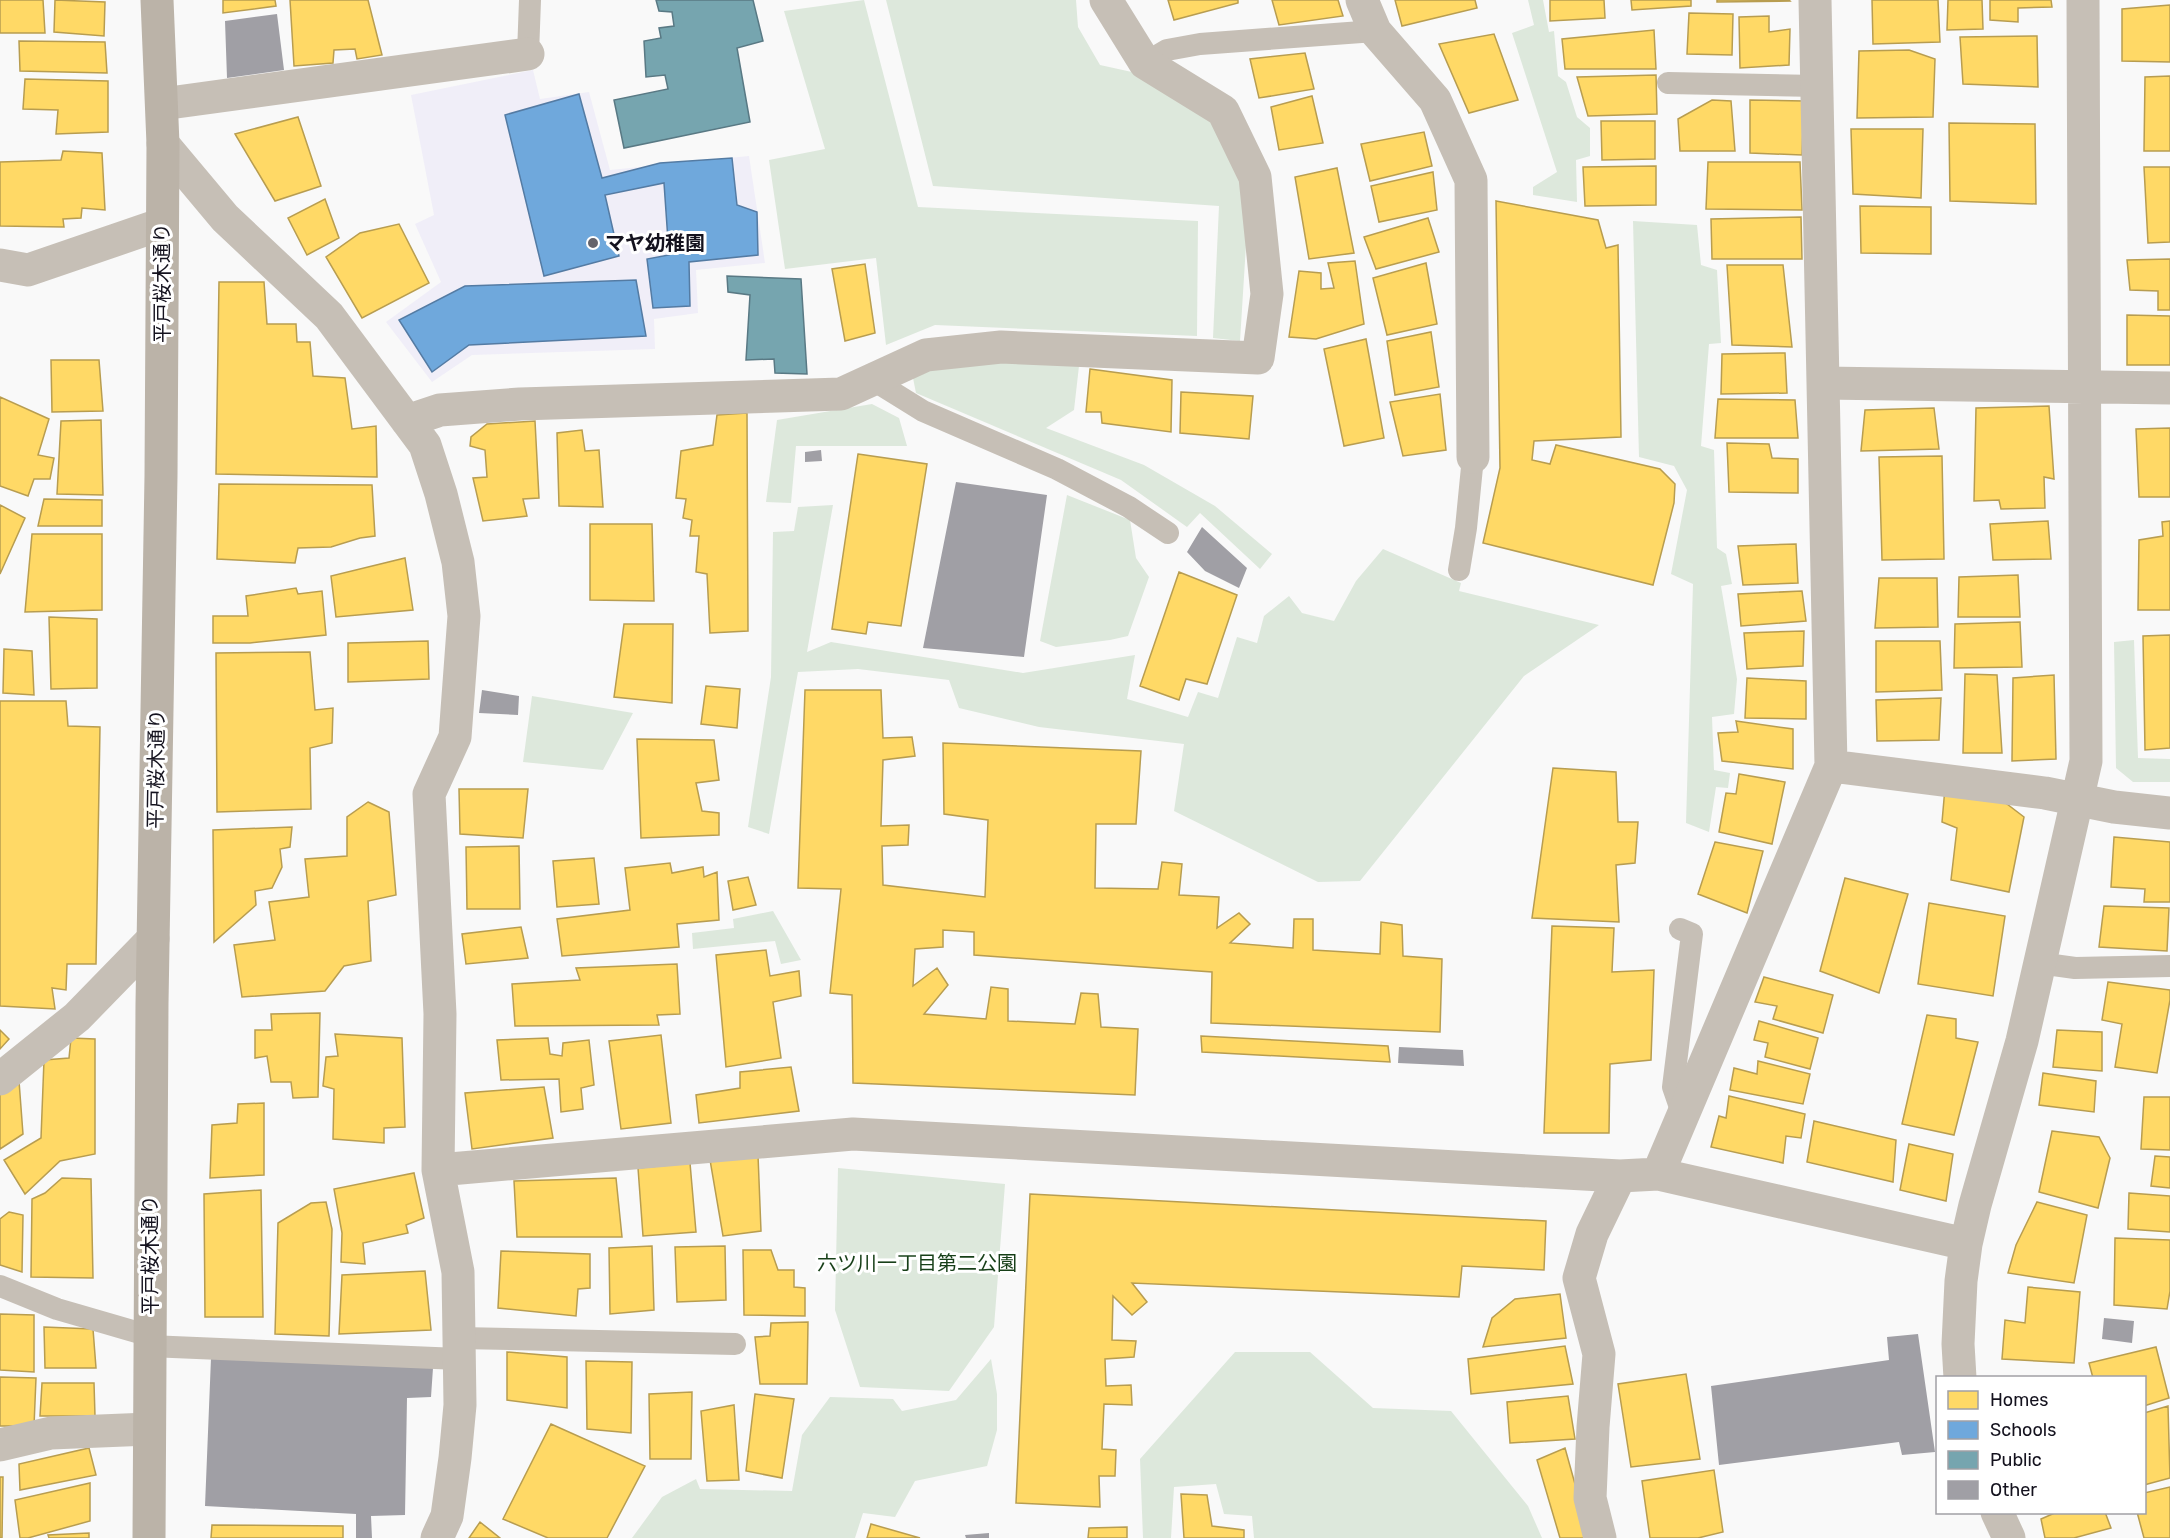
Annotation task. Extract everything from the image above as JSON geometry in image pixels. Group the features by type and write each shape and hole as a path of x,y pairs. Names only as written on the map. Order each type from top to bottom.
{"main road":[{"name":"平戸桜木通り","path":"149,1538 153,939 161,488 163,144 157,0"}],"street":[{"path":"407,421 440,410 520,404 841,394 926,355 1001,347 1258,358 1267,294 1255,177 1223,111 1145,63 1106,0"},
{"path":"1362,0 1375,31 1435,100 1471,180 1473,457"},
{"path":"1658,1174 1831,766 1815,0"},
{"path":"1960,1376 1958,1344 1966,1244 1975,1204 2022,1041 2079,801 2086,761 2083,0"},
{"path":"162,104 528,54"},
{"path":"163,144 225,218 329,316 425,445 441,494 458,562 464,616 455,737 429,794 440,1014 438,1170 458,1272 460,1405 447,1516 437,1538"},
{"path":"0,266 28,270 162,224"},
{"path":"1823,383 2170,388"},
{"path":"1831,766 2045,793 2114,807 2170,813"},
{"path":"0,1079 77,1017 153,939"},
{"path":"438,1170 852,1134 1620,1176 1658,1174 1966,1244"},
{"path":"1600,1538 1590,1498 1599,1354 1579,1278 1592,1234 1620,1176"},
{"path":"0,1445 51,1433 149,1429"},
{"path":"1998,1514 2009,1538"}],"lane":[{"path":"528,54 530,0"},
{"path":"1145,63 1167,50 1200,44 1375,31"},
{"path":"1668,83 1817,86"},
{"path":"873,380 923,411 1057,469 1129,507 1168,533"},
{"path":"1459,570 1467,528 1473,457"},
{"path":"1680,929 1692,934 1673,1087 1683,1116"},
{"path":"2039,963 2075,968 2170,966"},
{"path":"2,1289 150,1341 459,1348 735,1344"}],"shaded area":[{"name":"マヤ幼稚園","path":"533,70 540,99 589,92 610,170 749,156 765,263 696,270 698,313 654,319 655,349 472,355 432,382 386,322 441,282 415,224 434,215 411,95"}],"green space":[{"path":"864,0 918,207 1198,221 1197,336 935,325 886,345 876,258 785,269 769,160 825,149 784,11"},
{"path":"886,0 1076,0 1078,27 1100,65 1141,74 1208,116 1238,176 1248,213 1240,341 1213,338 1219,206 933,186"},
{"path":"1528,0 1543,0 1549,32 1554,31 1558,76 1566,82 1577,117 1590,128 1590,156 1576,160 1577,202 1533,195 1533,187 1557,172 1512,33 1534,25"},
{"path":"1633,221 1697,225 1701,265 1717,270 1721,343 1709,344 1701,446 1714,450 1717,548 1726,554 1732,584 1721,586 1737,679 1734,714 1712,717 1714,770 1730,773 1728,788 1716,787 1709,832 1686,823 1693,584 1671,574 1687,490 1674,466 1639,457"},
{"path":"1005,359 1079,366 1074,410 1046,428 1144,465 1215,506 1272,554 1260,569 1200,513 1187,527 1121,480 916,393 912,373"},
{"path":"872,404 899,418 907,446 796,446 791,503 766,502 777,420"},
{"path":"1067,495 1130,520 1136,558 1149,577 1128,636 1056,647 1040,641"},
{"path":"833,505 807,652 831,642 1023,673 1135,655 1127,699 1188,717 1198,692 1218,698 1237,637 1257,643 1264,616 1289,596 1302,613 1334,621 1356,581 1383,549 1461,583 1459,591 1599,625 1524,676 1360,881 1318,882 1174,811 1184,744 1039,727 959,708 949,680 858,669 798,672 769,834 748,827 771,677 773,532 794,531 798,507"},
{"path":"2134,640 2138,758 2170,759 2170,782 2133,782 2116,768 2114,642"},
{"path":"532,696 633,713 603,770 523,762"},
{"path":"773,911 801,960 781,964 775,941 693,949 692,933 734,928 733,919"},
{"name":"六ツ川一丁目第二公園","path":"838,1168 1005,1184 994,1327 949,1391 860,1387 835,1310"},
{"path":"1235,1352 1310,1352 1373,1408 1451,1411 1528,1506 1542,1538 1254,1538 1252,1516 1224,1514 1216,1484 1174,1487 1171,1538 1143,1538 1140,1459"},
{"path":"991,1359 997,1394 997,1430 987,1466 915,1481 895,1517 863,1513 855,1538 632,1538 662,1497 696,1479 700,1489 792,1491 802,1435 830,1397 893,1399 902,1411 956,1400"}],"building: Homes":[{"path":"0,0 43,0 45,33 0,33"},
{"path":"55,0 105,2 104,36 54,32"},
{"path":"223,0 275,0 276,6 223,13"},
{"path":"290,0 368,0 382,55 357,59 355,49 334,50 333,63 294,66"},
{"path":"1168,0 1238,0 1238,3 1174,20"},
{"path":"1272,0 1338,0 1343,16 1279,25"},
{"path":"1395,0 1475,0 1477,8 1402,26"},
{"path":"1550,0 1604,0 1605,18 1550,21"},
{"path":"1631,0 1691,0 1691,6 1632,10"},
{"path":"1717,0 1789,0 1790,1 1717,2"},
{"path":"1872,0 1938,0 1940,42 1873,44"},
{"path":"1948,0 1982,0 1983,29 1947,30"},
{"path":"1990,0 2051,0 2052,7 2018,8 2018,22 1990,20"},
{"path":"2170,5 2170,62 2122,61 2122,9"},
{"path":"1689,13 1733,14 1732,55 1687,54"},
{"path":"1769,16 1769,32 1790,29 1789,65 1740,68 1739,17"},
{"path":"1654,30 1656,69 1565,69 1562,39"},
{"path":"1494,34 1518,100 1469,113 1439,44"},
{"path":"2037,36 2038,87 1963,84 1960,37"},
{"path":"19,41 105,42 107,73 20,71"},
{"path":"1909,50 1935,59 1933,117 1857,118 1859,51"},
{"path":"1305,53 1314,89 1259,98 1250,59"},
{"path":"1656,75 1657,114 1588,116 1577,77"},
{"path":"2170,76 2170,151 2144,151 2145,77"},
{"path":"25,79 108,81 108,132 56,134 58,110 23,109"},
{"path":"1312,96 1323,143 1279,150 1271,107"},
{"path":"1712,100 1731,101 1735,151 1680,151 1678,119"},
{"path":"1750,100 1804,101 1802,155 1750,153"},
{"path":"298,117 321,186 275,201 235,134"},
{"path":"1601,121 1655,121 1655,159 1602,160"},
{"path":"1949,123 2035,124 2036,204 1950,201"},
{"path":"1851,129 1923,129 1921,198 1853,194"},
{"path":"1424,132 1432,166 1370,181 1361,144"},
{"path":"63,151 102,153 105,210 82,208 81,218 63,219 64,227 0,226 0,162 61,160"},
{"path":"1708,162 1800,162 1802,210 1706,209"},
{"path":"1656,166 1656,205 1585,206 1583,167"},
{"path":"2144,167 2170,167 2170,242 2148,243"},
{"path":"1337,168 1354,253 1309,259 1295,177"},
{"path":"1433,172 1437,210 1379,222 1371,186"},
{"path":"325,199 339,238 307,255 288,218"},
{"path":"1496,201 1598,220 1606,248 1618,245 1621,437 1534,441 1532,460 1550,464 1556,445 1660,469 1675,484 1674,503 1653,585 1483,543 1500,468"},
{"path":"1860,206 1931,207 1931,254 1861,253"},
{"path":"1801,217 1802,259 1712,259 1711,219"},
{"path":"1428,218 1439,252 1376,269 1364,237"},
{"path":"399,224 429,283 362,318 326,257 360,233"},
{"path":"2170,259 2170,310 2158,310 2158,291 2130,290 2127,260"},
{"path":"1355,261 1364,324 1316,339 1289,337 1299,271 1321,273 1321,289 1334,288 1328,263"},
{"path":"1426,263 1437,324 1387,335 1373,278"},
{"path":"865,264 875,333 845,341 832,269"},
{"path":"1727,265 1783,265 1792,347 1732,345"},
{"path":"219,282 264,282 267,324 296,324 297,342 310,342 313,376 345,378 352,429 376,426 377,477 216,474"},
{"path":"2127,315 2170,316 2170,365 2127,365"},
{"path":"1431,332 1439,387 1395,395 1387,341"},
{"path":"1366,339 1384,438 1344,446 1324,349"},
{"path":"1785,353 1787,393 1721,394 1722,354"},
{"path":"51,360 99,360 103,411 52,412"},
{"path":"1090,369 1172,380 1171,432 1102,423 1101,412 1086,412"},
{"path":"1181,392 1253,396 1249,439 1180,433"},
{"path":"1440,394 1446,450 1403,456 1390,402"},
{"path":"0,397 49,419 38,455 54,458 50,479 34,479 28,496 0,486"},
{"path":"1718,399 1795,400 1798,438 1715,438"},
{"path":"2049,406 2054,479 2044,477 2045,508 2001,509 1999,500 1974,501 1976,408"},
{"path":"1934,408 1939,449 1861,451 1865,410"},
{"path":"747,413 748,631 710,633 707,574 696,572 699,536 690,536 692,520 683,518 686,499 676,498 681,451 713,445 717,415"},
{"path":"101,420 103,495 57,494 61,421"},
{"path":"535,421 539,498 523,499 527,516 483,521 473,478 487,477 485,450 470,446 471,437 487,424"},
{"path":"2170,428 2170,497 2139,497 2136,429"},
{"path":"582,430 585,451 599,450 603,507 559,506 557,433"},
{"path":"1727,443 1769,444 1772,458 1798,459 1798,493 1729,492"},
{"path":"858,454 927,464 901,626 868,622 866,634 832,629"},
{"path":"1942,456 1944,559 1882,560 1879,457"},
{"path":"219,484 372,485 375,536 331,547 298,548 295,563 217,559"},
{"path":"44,499 102,500 102,526 38,526"},
{"path":"0,505 25,518 0,574"},
{"path":"2048,521 2051,559 1993,560 1990,524"},
{"path":"2170,521 2170,610 2138,610 2139,540 2163,536 2162,522"},
{"path":"590,524 652,524 654,601 590,600"},
{"path":"32,534 102,534 102,610 25,612"},
{"path":"1796,544 1798,583 1743,585 1738,546"},
{"path":"405,558 413,610 336,617 331,576"},
{"path":"1179,572 1237,595 1207,684 1186,679 1179,700 1140,686"},
{"path":"2018,575 2020,617 1958,617 1959,577"},
{"path":"1879,578 1937,578 1938,627 1875,628"},
{"path":"296,588 298,594 322,591 326,635 250,643 213,643 213,616 248,616 246,596"},
{"path":"1802,591 1806,621 1741,626 1738,594"},
{"path":"49,617 97,619 97,688 51,689"},
{"path":"2020,622 2022,667 1954,668 1955,624"},
{"path":"624,624 673,624 672,703 614,697"},
{"path":"1804,631 1803,666 1747,669 1744,633"},
{"path":"2170,635 2170,748 2145,750 2143,636"},
{"path":"428,641 429,679 348,682 348,643"},
{"path":"1876,641 1940,641 1942,690 1876,692"},
{"path":"4,649 32,651 34,695 3,693"},
{"path":"310,652 315,710 333,708 332,743 310,748 311,809 217,812 216,653"},
{"path":"1965,674 1997,675 2002,753 1963,753"},
{"path":"2054,675 2056,759 2012,761 2013,678"},
{"path":"1747,678 1806,681 1806,719 1745,718"},
{"path":"706,686 740,689 737,728 701,724"},
{"path":"805,690 881,690 883,738 912,737 915,756 883,760 881,826 909,825 908,845 882,846 883,885 985,897 988,820 944,814 943,743 1141,751 1136,824 1096,824 1095,888 1158,889 1162,862 1182,864 1179,895 1219,897 1217,928 1239,913 1250,924 1230,943 1293,948 1294,919 1313,919 1313,950 1380,954 1381,922 1402,925 1403,956 1442,959 1440,1032 1211,1023 1212,972 974,955 974,932 943,930 943,947 915,949 913,986 937,968 948,985 924,1014 986,1019 991,987 1008,989 1008,1021 1075,1024 1081,993 1098,994 1101,1027 1138,1029 1135,1095 853,1083 852,995 830,993 841,889 798,888"},
{"path":"1941,698 1939,740 1877,741 1876,700"},
{"path":"0,701 66,701 68,726 100,727 96,964 67,964 66,990 52,988 55,1009 0,1006"},
{"path":"1736,721 1793,729 1793,769 1722,761 1718,733 1738,732"},
{"path":"637,739 714,740 719,780 696,783 702,811 719,813 719,835 641,838"},
{"path":"1553,768 1616,772 1618,822 1638,822 1635,863 1616,865 1619,922 1532,918"},
{"path":"1739,774 1785,782 1772,844 1719,832 1726,793 1736,794"},
{"path":"1945,788 1999,798 2024,817 2009,892 1951,880 1957,828 1942,822"},
{"path":"459,789 528,789 523,838 460,834"},
{"path":"368,802 389,812 396,895 368,901 371,961 344,966 325,991 242,997 234,945 275,940 269,902 309,897 305,859 347,856 347,817"},
{"path":"292,827 290,847 280,849 282,867 272,888 255,891 256,905 214,942 213,830"},
{"path":"2114,837 2170,842 2170,902 2144,902 2145,889 2111,887"},
{"path":"1715,842 1763,851 1747,913 1698,894"},
{"path":"519,846 520,909 467,909 466,847"},
{"path":"594,858 599,904 557,907 553,861"},
{"path":"670,863 672,873 703,867 704,877 717,872 719,920 677,924 679,947 562,956 557,919 630,910 625,868"},
{"path":"748,877 756,905 733,910 728,881"},
{"path":"1845,878 1908,894 1879,993 1820,971"},
{"path":"1929,903 2005,916 1993,996 1918,984"},
{"path":"2104,906 2169,908 2167,951 2099,947"},
{"path":"1552,926 1614,928 1612,972 1654,970 1651,1060 1610,1064 1609,1133 1544,1133"},
{"path":"521,927 528,958 466,964 462,934"},
{"path":"766,950 770,976 799,971 801,996 773,1002 781,1058 726,1067 716,955"},
{"path":"677,964 680,1014 657,1015 659,1025 515,1026 512,984 580,980 576,968"},
{"path":"1764,977 1833,995 1823,1033 1773,1019 1777,1006 1755,1002"},
{"path":"2108,982 2170,990 2157,1073 2115,1067 2122,1024 2102,1020"},
{"path":"320,1013 318,1097 293,1098 291,1082 271,1082 267,1056 255,1058 255,1030 272,1030 271,1014"},
{"path":"1927,1015 1956,1019 1956,1038 1978,1042 1954,1135 1902,1124"},
{"path":"1759,1021 1818,1038 1810,1069 1765,1057 1768,1043 1754,1040"},
{"path":"0,1030 9,1039 0,1049"},
{"path":"2057,1030 2102,1032 2102,1071 2053,1067"},
{"path":"335,1034 402,1038 405,1127 384,1128 384,1143 333,1139 334,1089 323,1086 326,1057 338,1056"},
{"path":"661,1035 671,1123 621,1129 609,1041"},
{"path":"1201,1036 1388,1046 1390,1062 1202,1052"},
{"path":"71,1038 95,1039 95,1154 60,1161 25,1194 4,1160 41,1138 44,1060 69,1058"},
{"path":"548,1038 550,1054 562,1056 563,1043 589,1040 594,1085 581,1088 583,1109 561,1112 559,1079 501,1080 497,1040"},
{"path":"1758,1061 1810,1074 1803,1104 1730,1090 1734,1068 1757,1074"},
{"path":"791,1067 799,1111 699,1123 696,1095 740,1088 740,1072"},
{"path":"2043,1073 2096,1081 2094,1112 2039,1105"},
{"path":"19,1081 23,1134 0,1149 0,1095"},
{"path":"544,1087 553,1138 472,1149 465,1093"},
{"path":"1729,1096 1805,1114 1801,1138 1786,1136 1783,1163 1711,1147 1719,1116 1726,1118"},
{"path":"2144,1097 2170,1097 2170,1150 2141,1149"},
{"path":"264,1103 264,1175 210,1178 212,1125 237,1123 238,1104"},
{"path":"1814,1121 1896,1140 1893,1182 1807,1162"},
{"path":"2052,1131 2099,1137 2110,1158 2098,1208 2039,1192"},
{"path":"1909,1144 1953,1154 1946,1201 1900,1190"},
{"path":"758,1155 761,1231 723,1236 710,1160"},
{"path":"2155,1156 2170,1157 2170,1188 2151,1186"},
{"path":"690,1163 696,1232 643,1236 638,1168"},
{"path":"414,1173 424,1218 406,1225 408,1233 363,1243 365,1264 341,1262 342,1233 334,1189"},
{"path":"62,1178 91,1179 93,1278 31,1277 32,1199 45,1193"},
{"path":"616,1178 622,1237 517,1237 514,1181"},
{"path":"261,1190 263,1317 205,1317 204,1194"},
{"path":"2129,1193 2170,1196 2170,1232 2128,1229"},
{"path":"1030,1194 1546,1221 1544,1270 1462,1266 1459,1297 1132,1283 1147,1302 1132,1315 1113,1296 1112,1340 1136,1341 1134,1357 1105,1359 1106,1386 1131,1385 1132,1405 1104,1404 1102,1449 1116,1450 1115,1476 1099,1476 1100,1507 1016,1503"},
{"path":"326,1202 332,1229 329,1336 275,1334 278,1223 311,1203"},
{"path":"2037,1202 2087,1215 2074,1283 2008,1273 2016,1245"},
{"path":"9,1212 23,1215 22,1272 0,1265 0,1219"},
{"path":"2115,1238 2170,1240 2170,1291 2167,1309 2114,1305"},
{"path":"652,1246 654,1310 610,1314 609,1248"},
{"path":"725,1246 726,1300 677,1302 675,1247"},
{"path":"743,1250 771,1250 778,1270 794,1270 794,1287 805,1288 805,1316 744,1315"},
{"path":"501,1251 590,1254 590,1288 578,1289 576,1316 498,1308"},
{"path":"425,1271 431,1330 339,1334 342,1275"},
{"path":"2028,1287 2080,1292 2074,1363 2002,1359 2005,1320 2025,1323"},
{"path":"1560,1294 1566,1338 1483,1347 1492,1318 1515,1299"},
{"path":"0,1314 34,1315 34,1372 0,1370"},
{"path":"808,1322 807,1384 760,1384 755,1337 770,1336 771,1323"},
{"path":"44,1327 93,1329 96,1368 45,1368"},
{"path":"1565,1346 1573,1384 1471,1394 1468,1359"},
{"path":"2156,1347 2169,1398 2146,1405 2146,1376 2092,1376 2089,1363"},
{"path":"507,1352 567,1357 567,1408 507,1400"},
{"path":"586,1361 632,1362 631,1433 587,1429"},
{"path":"1686,1374 1700,1459 1631,1467 1618,1384"},
{"path":"0,1377 36,1378 34,1426 0,1426"},
{"path":"42,1383 94,1383 95,1416 40,1416"},
{"path":"692,1392 691,1459 650,1459 649,1394"},
{"path":"755,1394 794,1399 782,1478 746,1471"},
{"path":"1568,1396 1575,1439 1510,1443 1507,1402"},
{"path":"734,1405 739,1480 707,1481 701,1411"},
{"path":"2168,1406 2170,1478 2146,1484 2146,1412"},
{"path":"551,1424 645,1466 607,1538 548,1538 503,1519"},
{"path":"89,1448 96,1475 20,1490 19,1464"},
{"path":"1565,1448 1590,1538 1560,1538 1537,1460"},
{"path":"1714,1470 1723,1532 1698,1538 1650,1538 1642,1481"},
{"path":"0,1477 3,1477 2,1538 0,1538"},
{"path":"90,1483 90,1521 28,1538 20,1538 15,1500"},
{"path":"2170,1487 2170,1538 2144,1538 2138,1514 2146,1514 2146,1493"},
{"path":"1181,1494 1207,1495 1212,1526 1244,1530 1244,1538 1184,1538"},
{"path":"2052,1514 2106,1514 2111,1528 2074,1538 2045,1538 2041,1519"},
{"path":"480,1522 500,1538 469,1538"},
{"path":"871,1524 920,1538 867,1538"},
{"path":"212,1525 343,1526 343,1538 211,1538"},
{"path":"1127,1527 1127,1538 1088,1538 1089,1528"},
{"path":"89,1533 89,1538 49,1538 48,1535"}],"building: Schools":[{"path":"579,94 602,178 660,163 732,158 737,205 757,212 758,255 689,262 690,306 653,308 647,259 669,255 664,183 605,195 619,256 544,276 505,115"},
{"path":"636,280 646,336 469,345 432,372 399,320 465,286"}],"building: Public":[{"path":"656,0 753,0 763,41 737,48 750,122 624,148 614,100 668,89 665,75 646,77 644,41 661,38 659,28 674,26 672,12 659,11"},
{"path":"727,276 801,279 807,374 775,373 774,359 746,360 750,295 728,292"}],"building: Other":[{"path":"277,14 284,70 227,78 225,21"},
{"path":"821,450 822,461 805,462 805,452"},
{"path":"956,482 1047,495 1024,657 923,648"},
{"path":"1202,527 1247,568 1239,588 1205,571 1187,552"},
{"path":"482,690 519,696 518,715 479,713"},
{"path":"1399,1047 1463,1050 1464,1066 1398,1063"},
{"path":"2104,1318 2134,1321 2132,1343 2102,1339"},
{"path":"1918,1334 1935,1452 1902,1455 1899,1442 1719,1465 1711,1386 1889,1360 1887,1337"},
{"path":"211,1358 433,1368 431,1397 407,1398 405,1515 371,1516 372,1538 356,1538 356,1514 205,1506"},
{"path":"989,1533 989,1538 966,1538 965,1535"}],"place":[{"name":"マヤ幼稚園","path":"593,243"}]}
